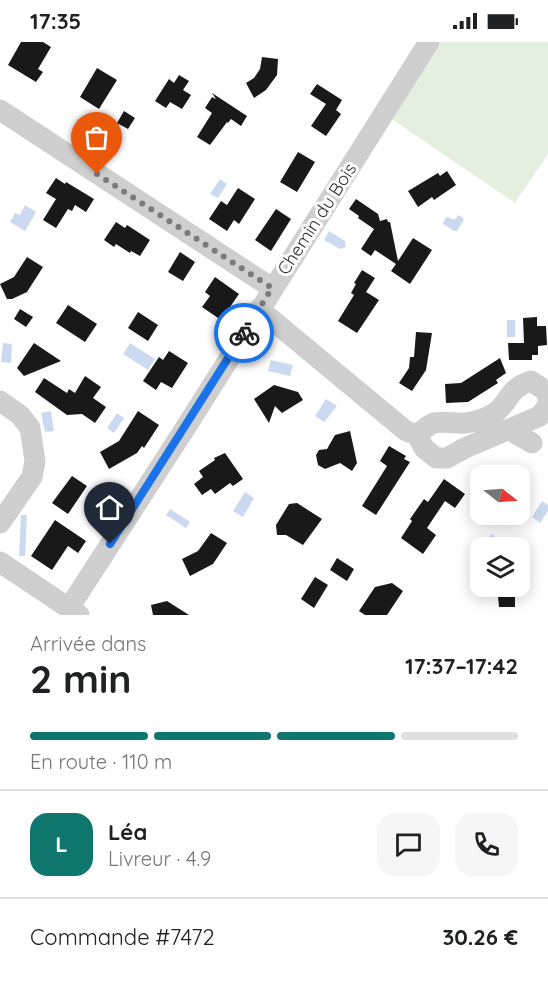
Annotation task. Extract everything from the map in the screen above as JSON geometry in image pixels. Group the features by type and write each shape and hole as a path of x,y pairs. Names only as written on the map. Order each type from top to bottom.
{"street":[{"name":"Chemin du Bois","path":"74,611 272,288 429,42"},
{"path":"0,110 272,288"},
{"path":"259,309 406,431 417,435 424,448 436,458 447,458 540,416 548,405"},
{"path":"417,435 433,423 466,423 495,413 510,393 521,384 531,381 546,391 548,398"},
{"path":"0,401 20,415 30,428 35,461 32,477 0,523"},
{"path":"508,429 532,443"},
{"path":"0,562 74,611"}],"green space":[{"path":"435,42 548,42 548,154 515,203 390,118"}],"water":[{"path":"220,179 227,184 218,198 210,194"},
{"path":"25,205 36,212 25,231 10,222 15,213 20,215"},
{"path":"459,215 464,219 457,231 443,224 445,218 454,220"},
{"path":"329,231 345,241 346,247 340,249 324,240"},
{"path":"507,320 515,320 515,337 507,337"},
{"path":"3,343 12,344 11,363 1,362"},
{"path":"130,343 155,359 148,370 123,354"},
{"path":"271,360 293,365 290,376 268,371"},
{"path":"326,399 337,406 324,422 315,416"},
{"path":"51,411 54,431 45,432 41,413"},
{"path":"117,413 124,418 114,433 107,428"},
{"path":"245,492 254,498 243,517 233,511"},
{"path":"92,495 104,496 102,505 106,518 95,520 91,506"},
{"path":"542,501 548,505 548,511 540,523 532,517"},
{"path":"170,509 190,522 186,528 166,515"},
{"path":"21,515 27,515 25,556 19,556"}],"building":[{"path":"21,42 43,42 51,47 38,69 43,72 36,82 8,65"},
{"path":"262,57 278,59 277,75 266,90 254,98 246,83 254,78 260,69"},
{"path":"97,68 117,80 99,109 80,97"},
{"path":"179,75 189,81 183,90 191,95 182,109 170,102 166,108 155,101 169,79 174,83"},
{"path":"317,84 342,100 336,110 341,114 326,136 311,126 326,104 310,94"},
{"path":"212,93 247,116 241,126 231,119 227,122 210,145 197,137 212,113 205,108 212,97 216,99"},
{"path":"124,111 135,118 128,129 117,123"},
{"path":"298,152 315,162 297,192 280,182"},
{"path":"447,171 456,185 434,200 432,197 418,207 408,191 438,173 440,176"},
{"path":"56,178 94,199 86,212 75,205 72,211 68,209 56,228 43,220 56,199 46,193"},
{"path":"238,188 255,199 239,224 234,220 227,231 209,219 221,201 227,205"},
{"path":"356,199 378,214 380,221 387,219 390,222 398,261 413,238 432,250 410,284 391,271 396,264 375,250 371,256 361,249 374,229 349,209"},
{"path":"276,209 291,219 271,251 255,240"},
{"path":"116,222 125,228 127,225 150,240 140,256 116,244 114,247 104,240"},
{"path":"180,252 195,262 183,281 168,272"},
{"path":"27,257 43,267 27,292 7,299 0,284 14,277"},
{"path":"362,270 375,278 366,292 379,300 357,333 338,321 354,295 351,293 356,284 354,283"},
{"path":"215,277 239,294 221,320 202,307 210,296 205,292"},
{"path":"68,305 97,324 85,342 56,323"},
{"path":"20,309 33,317 26,327 14,319"},
{"path":"138,312 158,325 148,341 128,328"},
{"path":"537,317 537,326 546,326 547,345 538,346 538,355 532,355 532,360 509,360 508,343 524,343 523,318"},
{"path":"416,332 432,333 426,370 412,391 399,383 409,368 410,357 414,357"},
{"path":"34,343 61,361 24,376 17,368"},
{"path":"169,351 188,363 172,388 161,382 156,390 143,381 159,357 163,360"},
{"path":"500,358 506,373 496,380 498,383 468,402 446,403 445,384 461,383"},
{"path":"85,376 101,387 93,398 106,407 95,423 82,414 67,415 35,392 44,378 67,393 69,389 75,393"},
{"path":"274,385 298,392 303,400 282,413 275,406 269,423 254,399"},
{"path":"138,411 159,425 144,448 142,446 137,453 109,469 100,452 119,441"},
{"path":"350,431 357,463 352,471 340,463 325,469 318,465 316,455 319,450 327,449 335,435"},
{"path":"389,446 406,456 404,459 410,462 376,515 362,506 387,466 380,461"},
{"path":"225,453 243,479 233,486 230,483 215,494 211,489 202,495 194,484 203,477 199,471 215,460 214,458"},
{"path":"72,476 87,486 68,514 52,503"},
{"path":"444,479 465,494 455,508 445,501 427,528 436,535 423,554 401,538 412,521 410,519 424,499 428,502"},
{"path":"297,503 322,519 303,545 286,535 277,535 276,525 289,504"},
{"path":"55,520 86,541 78,553 68,546 52,570 31,556"},
{"path":"211,533 227,543 213,564 190,576 182,559 198,551"},
{"path":"337,558 354,569 347,581 330,570"},
{"path":"315,577 328,585 314,608 301,599"},
{"path":"392,583 403,591 387,615 365,615 359,611 375,587"},
{"path":"498,597 515,597 515,607 499,607"},
{"path":"167,601 189,615 153,615 151,605"}],"way so far":[{"path":"97,174 272,288 244,333"}],"route":[{"path":"110,544 244,333"}]}
